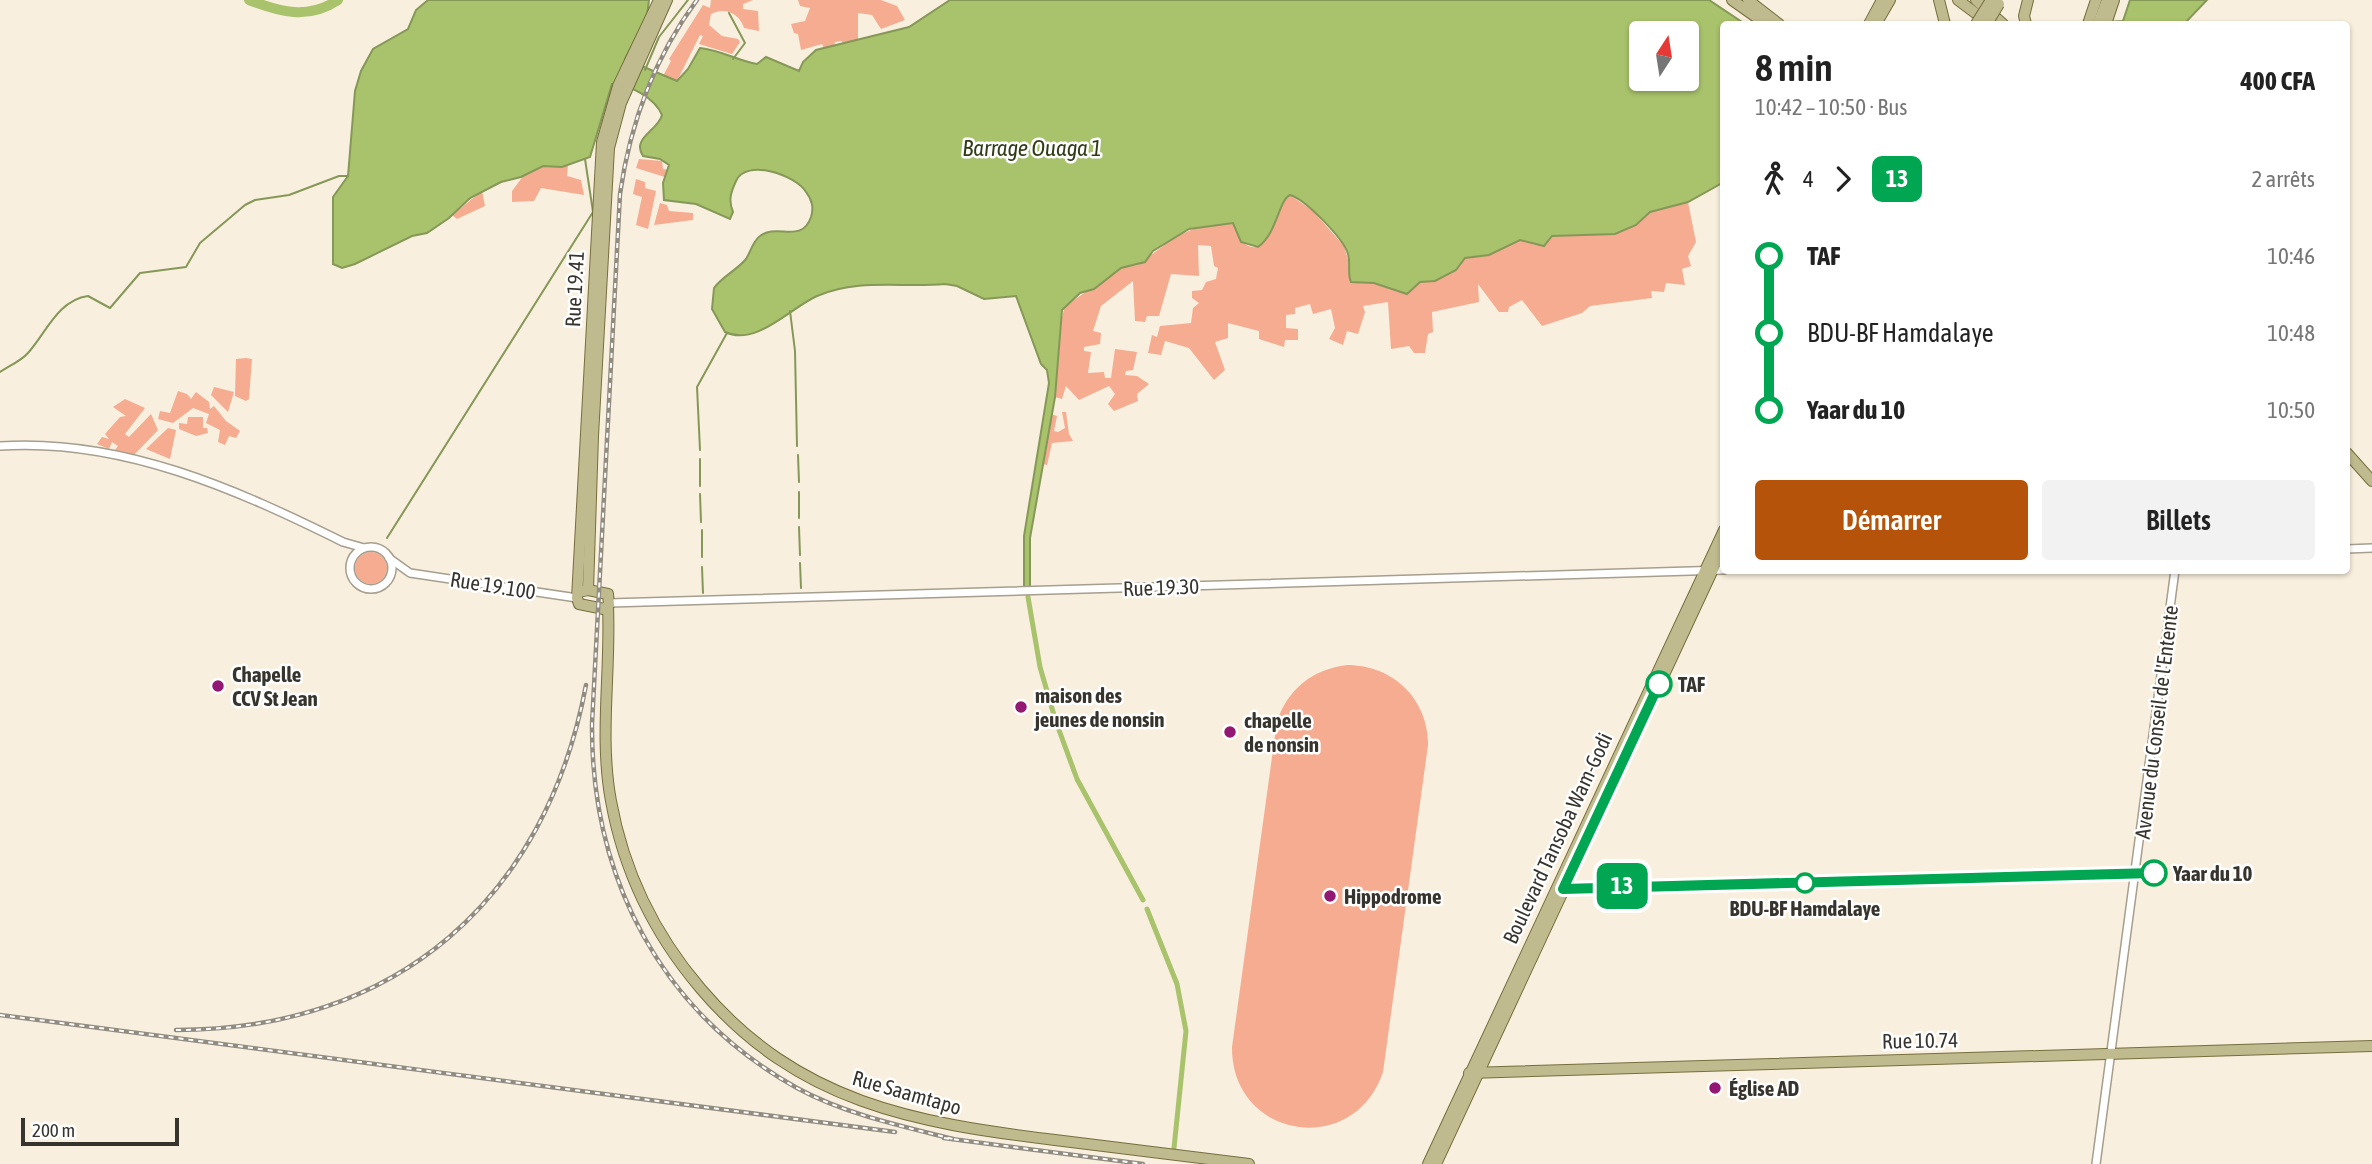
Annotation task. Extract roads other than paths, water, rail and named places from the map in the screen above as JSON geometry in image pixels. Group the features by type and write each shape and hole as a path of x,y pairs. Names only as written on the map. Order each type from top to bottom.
{"main road":[{"name":"Rue 19.41","path":"581,593 608,164 622,88 659,0"},
{"name":"Rue 19.41","path":"634,61 667,0"},
{"path":"1732,0 1762,21"},
{"path":"1748,0 1775,21"},
{"path":"1871,21 1882,0"},
{"path":"1878,21 1889,0"},
{"path":"1939,0 1944,21"},
{"path":"1958,0 1984,21"},
{"path":"1976,0 2000,21"},
{"path":"2025,21 2028,0"},
{"path":"2096,0 2098,21"},
{"path":"2099,21 2106,0"},
{"path":"2099,21 2114,0"},
{"path":"1989,21 1997,2"},
{"path":"1979,21 1997,2"},
{"path":"2350,456 2372,481"},
{"path":"2350,465 2372,489"},
{"name":"Boulevard Tansoba Wam-Godi","path":"1428,1164 1473,1073 1720,540"},
{"name":"Boulevard Tansoba Wam-Godi","path":"1708,570 1720,552"},
{"path":"581,593 608,594 609,605 604,609 584,607 579,604 581,593"},
{"name":"Rue Saamtapo","path":"609,605 607,772 611,803 631,874 667,947 729,1020 797,1071 835,1091 880,1109 974,1130 1249,1164"},
{"name":"Rue 10.74","path":"1473,1073 2372,1046"},
{"name":"Boulevard Tansoba Wam-Godi","path":"1436,1164 1473,1073"}],"street":[{"path":"0,446 95,451 193,475 343,542 364,548 378,548 389,558 391,571 385,583"},
{"path":"343,542 353,579 362,587 376,588 410,573"},
{"path":"350,566 355,554 364,548"},
{"path":"2350,549 2372,548"},
{"name":"Rue 19.100","path":"389,558 410,573 581,593"},
{"name":"Rue 19.30","path":"609,605 1720,570"},
{"name":"Avenue du Conseil de l'Entente","path":"2096,1164 2174,574"}],"water":[{"name":"Barrage Ouaga 1","path":"428,0 649,0 647,16 625,59 677,81 688,69 700,48 757,64 766,57 799,71 803,62 816,50 909,27 950,0 1709,0 1740,21 1720,21 1720,184 1688,202 1650,212 1636,225 1615,234 1552,236 1544,246 1520,240 1489,255 1465,258 1456,270 1435,281 1420,282 1407,294 1374,283 1351,282 1345,247 1314,211 1290,195 1286,198 1270,233 1258,247 1241,242 1233,223 1189,229 1153,251 1145,262 1121,268 1094,289 1080,293 1062,310 1055,397 1030,538 1030,588 1024,588 1024,536 1049,383 1047,370 1041,364 1016,296 984,299 957,286 945,284 864,285 833,290 817,296 761,330 737,335 725,332 712,309 714,288 746,259 760,236 774,231 802,230 811,217 811,201 801,186 792,180 760,170 741,174 736,181 731,196 733,212 730,219 696,204 664,200 663,183 669,165 660,159 643,156 640,150 643,139 660,121 662,115 648,98 633,89 612,84 590,157 562,167 543,166 521,177 501,182 470,198 449,218 427,233 412,236 342,268 333,264 333,197 348,176 355,91 361,71 373,49 408,29 416,10"},
{"path":"2130,0 2207,0 2187,21 2123,21"}],"waterway":[{"path":"249,0 294,12 316,10 338,0"},
{"path":"645,70 659,37 688,0"},
{"path":"729,13 745,43 733,59"},
{"path":"387,538 593,212 585,159"},
{"path":"0,372 25,356 68,304 88,296 110,308 140,273 186,267 200,243 245,205 255,200 289,195 339,176 348,176"},
{"path":"790,311 795,351 797,446"},
{"path":"700,450 697,387 727,333"},
{"path":"798,455 799,482"},
{"path":"700,459 700,486"},
{"path":"799,492 799,518"},
{"path":"700,494 701,522"},
{"path":"799,527 800,555"},
{"path":"702,530 702,557"},
{"path":"800,563 801,588"},
{"path":"702,567 703,593"},
{"path":"1028,597 1040,667 1056,722"},
{"path":"1059,730 1077,779 1143,900"},
{"path":"1147,909 1177,984 1186,1031 1174,1148"}],"railway":[{"path":"697,0 668,45 646,92 630,142 620,194 592,724 595,781 604,835 621,887 643,935 672,980 707,1021 749,1057 815,1097 874,1118 953,1139"},
{"path":"176,1030 255,1024 327,1006 392,977 448,938 497,888 536,829 566,761 586,685"},
{"path":"0,1015 895,1132"},
{"path":"944,1138 1143,1164"}],"place":[{"name":"TAF","path":"1659,684"},
{"name":"Chapelle CCV St Jean","path":"218,686"},
{"name":"maison des jeunes de nonsin","path":"1021,707"},
{"name":"chapelle de nonsin","path":"1230,732"},
{"name":"Yaar du 10","path":"2154,873"},
{"name":"BDU-BF Hamdalaye","path":"1805,883"},
{"name":"Hippodrome","path":"1330,896"},
{"name":"Église AD","path":"1715,1088"}]}
